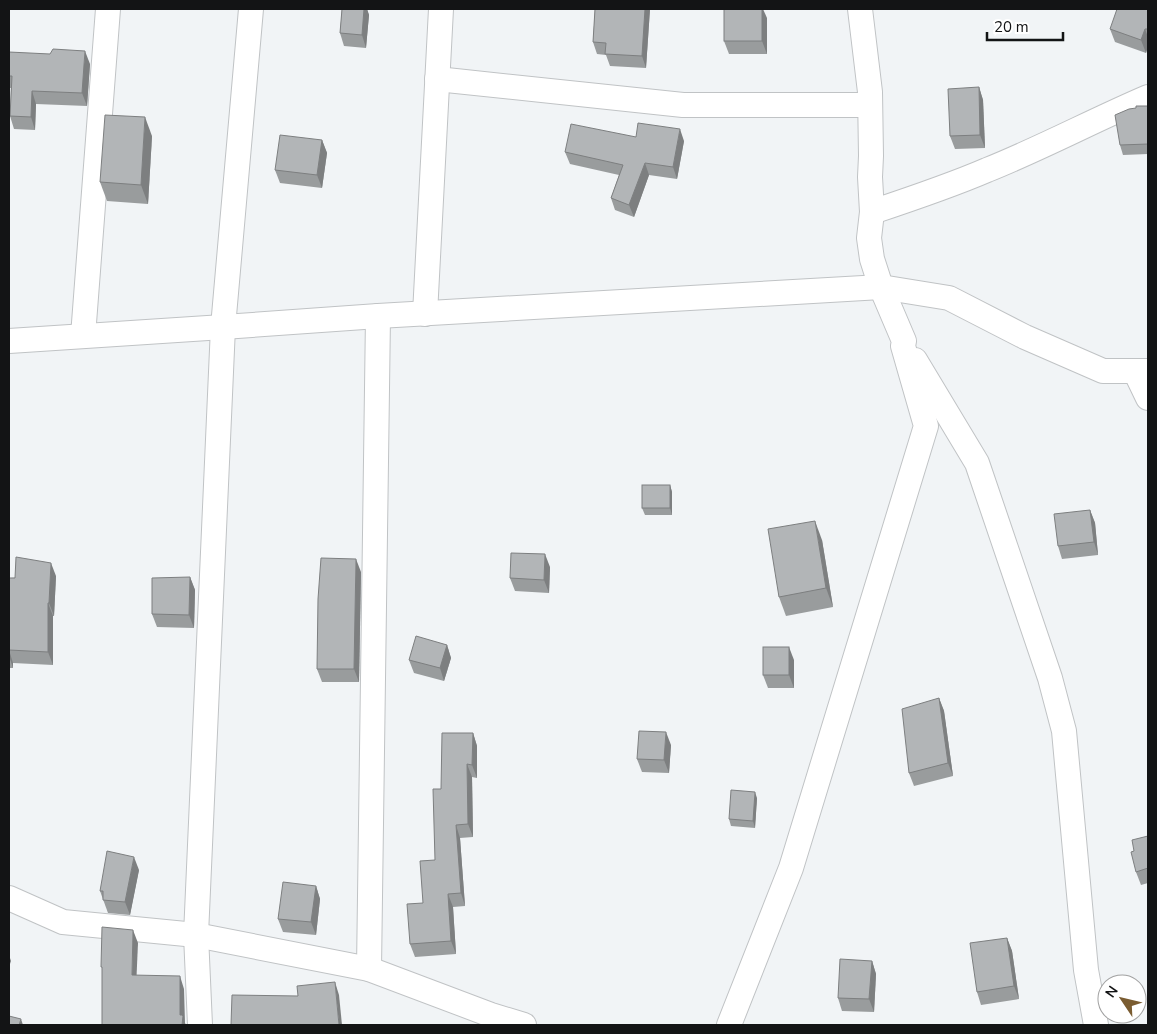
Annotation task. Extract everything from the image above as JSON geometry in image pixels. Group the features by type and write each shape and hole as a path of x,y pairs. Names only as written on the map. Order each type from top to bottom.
{"street":[{"path":"83,336 108,9"},
{"path":"200,1025 196,935 223,328 251,9"},
{"path":"424,314 441,9"},
{"path":"860,9 870,92 872,212 869,238 872,259 881,287 904,341 977,463 1050,678 1064,731 1086,970 1096,1025"},
{"path":"437,79 683,105 870,105"},
{"path":"872,212 986,171 1148,97"},
{"path":"9,340 223,328 378,316 881,287 949,298 1024,336 1103,372 1141,371 1148,398"},
{"path":"369,969 378,316"},
{"path":"729,1025 791,868 926,426 903,346 904,341"},
{"path":"9,898 63,922 196,935 369,969 524,1025"}],"building":[{"path":"342,9 364,9 362,35 340,33"},
{"path":"595,9 645,9 642,56 605,54 606,43 593,42"},
{"path":"724,9 762,9 762,41 724,41"},
{"path":"1117,9 1148,9 1148,29 1145,29 1141,40 1110,29"},
{"path":"53,49 85,51 82,93 32,91 31,117 10,116 12,76 9,76 9,52 50,54"},
{"path":"979,87 980,135 950,136 948,89"},
{"path":"1136,106 1148,106 1148,144 1120,145 1115,115 1136,108"},
{"path":"105,115 145,117 141,185 100,182"},
{"path":"638,123 680,129 673,167 645,163 629,205 611,198 623,165 565,152 571,124 636,137"},
{"path":"280,135 322,140 317,175 275,170"},
{"path":"642,485 670,485 670,508 642,508"},
{"path":"1090,510 1094,542 1058,546 1054,514"},
{"path":"815,521 826,588 779,597 768,529"},
{"path":"511,553 545,554 544,580 510,578"},
{"path":"16,557 51,563 48,603 48,652 9,650 9,578 15,578"},
{"path":"321,558 356,559 354,669 317,669 318,599"},
{"path":"190,577 189,615 152,614 152,578"},
{"path":"416,636 447,645 440,668 409,660"},
{"path":"763,647 789,647 789,675 763,675"},
{"path":"939,698 948,763 909,773 902,709"},
{"path":"639,731 666,732 664,760 637,759"},
{"path":"442,733 473,733 472,765 467,764 468,824 456,825 461,893 448,894 451,941 410,944 407,904 423,903 420,861 435,860 433,789 441,789"},
{"path":"731,790 755,792 753,821 729,819"},
{"path":"1148,836 1148,868 1136,872 1131,852 1134,851 1132,840"},
{"path":"107,851 134,857 125,902 103,900 103,891 100,891"},
{"path":"283,882 316,886 311,922 278,919"},
{"path":"102,927 133,930 132,975 180,976 180,1015 183,1016 182,1025 102,1025"},
{"path":"1007,938 1014,986 977,992 970,943"},
{"path":"840,959 872,961 869,999 838,998"},
{"path":"335,982 339,1025 231,1025 232,995 298,996 297,986"},
{"path":"9,1016 21,1019 19,1025 9,1025"}]}
